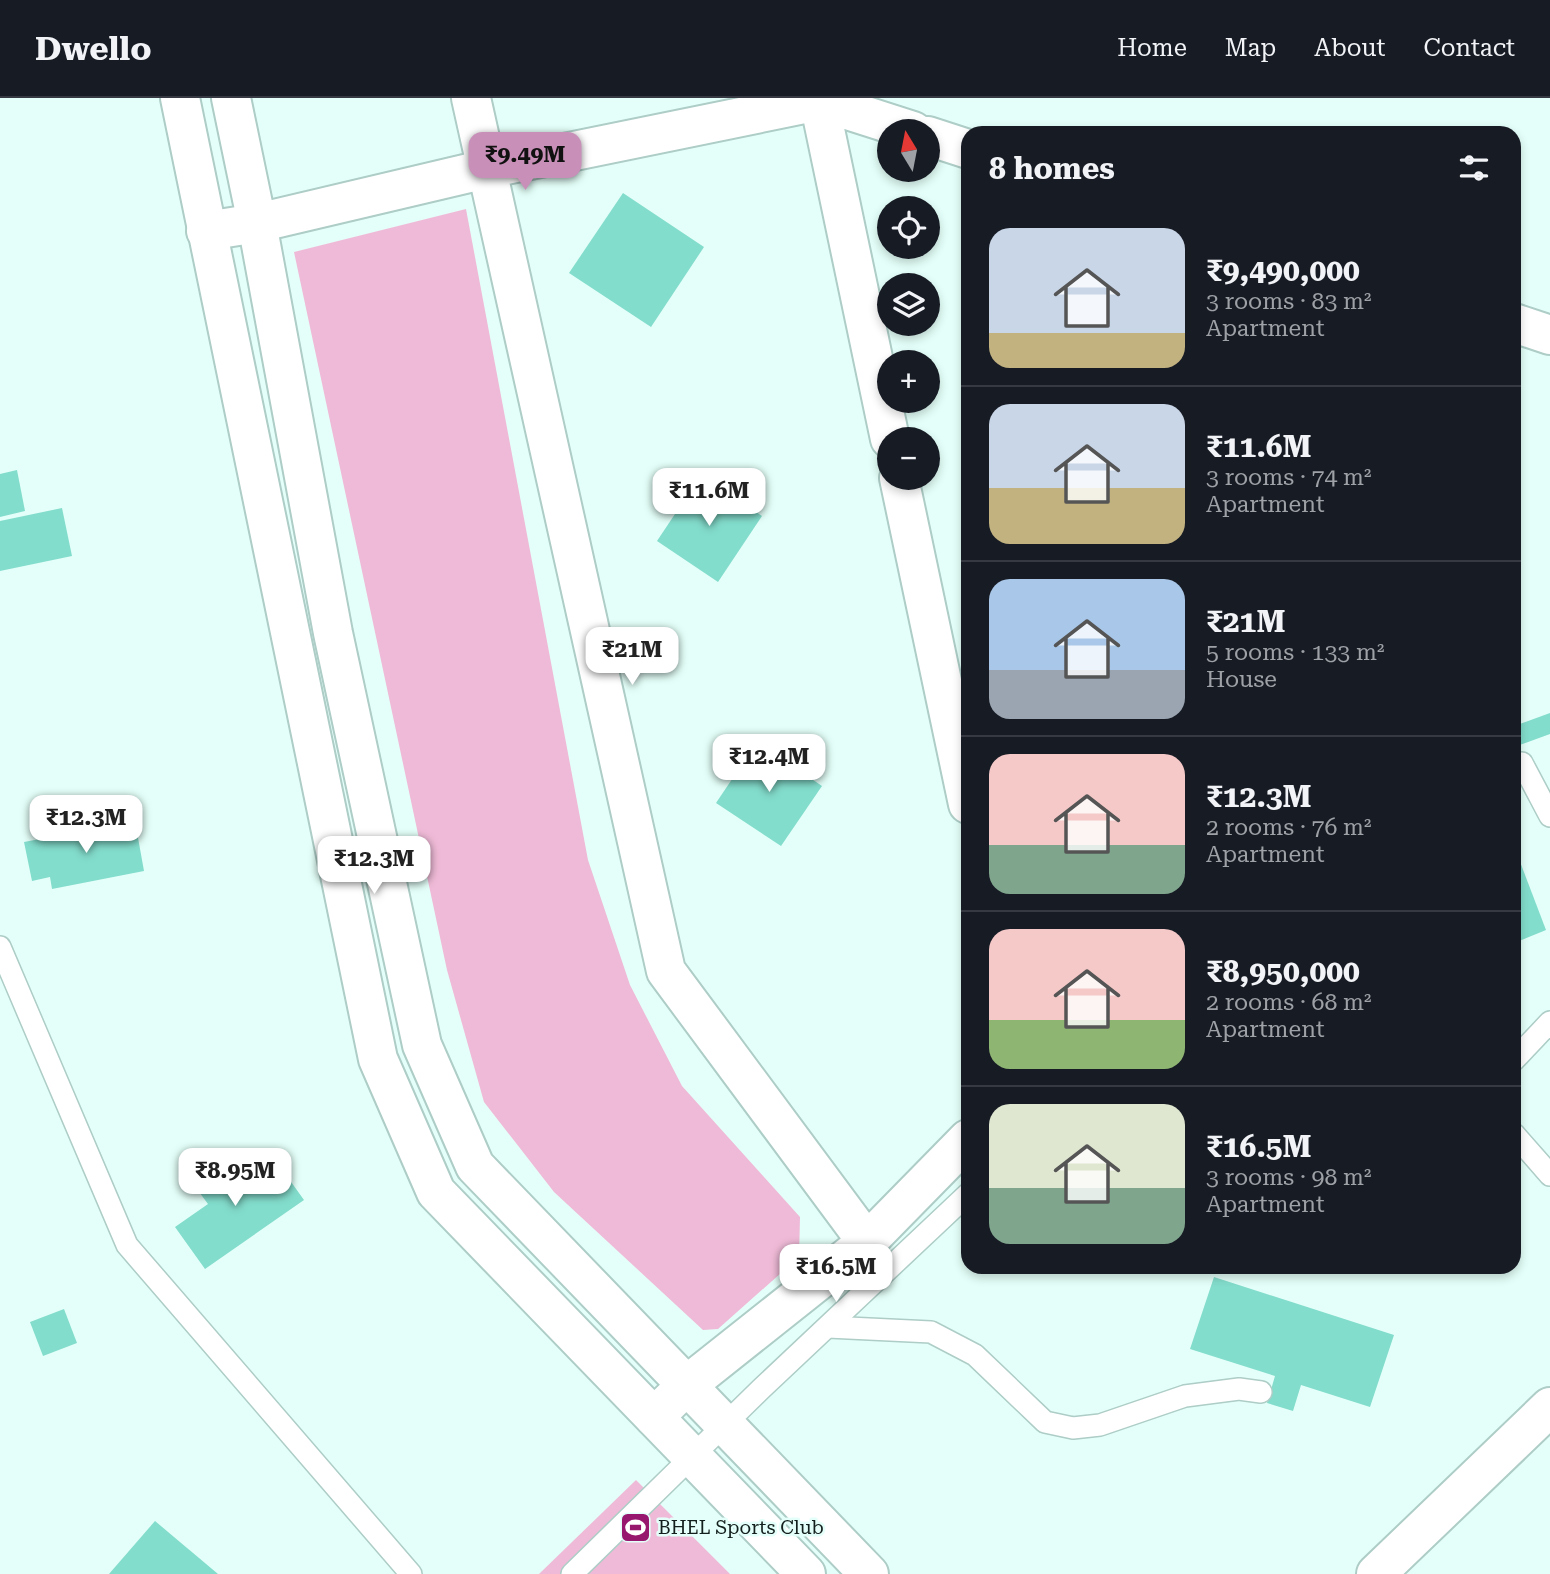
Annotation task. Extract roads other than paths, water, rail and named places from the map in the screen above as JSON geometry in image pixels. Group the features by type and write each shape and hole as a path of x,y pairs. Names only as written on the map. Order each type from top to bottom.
{"street":[{"path":"180,98 378,1059 436,1192 806,1574"},
{"path":"231,98 257,223 333,634 422,1045 475,1166 869,1574"},
{"path":"471,98 666,971 867,1241"},
{"path":"206,231 257,223 486,169 826,100 879,119"},
{"path":"826,100 888,427"},
{"path":"940,140 961,147"},
{"path":"1521,325 1550,335"},
{"path":"901,490 961,771"},
{"path":"653,1417 687,1385 867,1241 961,1146"},
{"path":"1376,1574 1550,1407"}],"lane":[{"path":"1521,763 1550,816"},
{"path":"0,947 127,1245 411,1574"},
{"path":"1521,1053 1550,1022"},
{"path":"1521,1142 1550,1175"},
{"path":"572,1574 961,1201"},
{"path":"828,1327 931,1332 975,1355 1045,1422 1073,1428 1100,1425 1185,1396 1239,1390 1261,1392"}],"place":[{"name":"BHEL Sports Club","path":"635,1527"}]}
